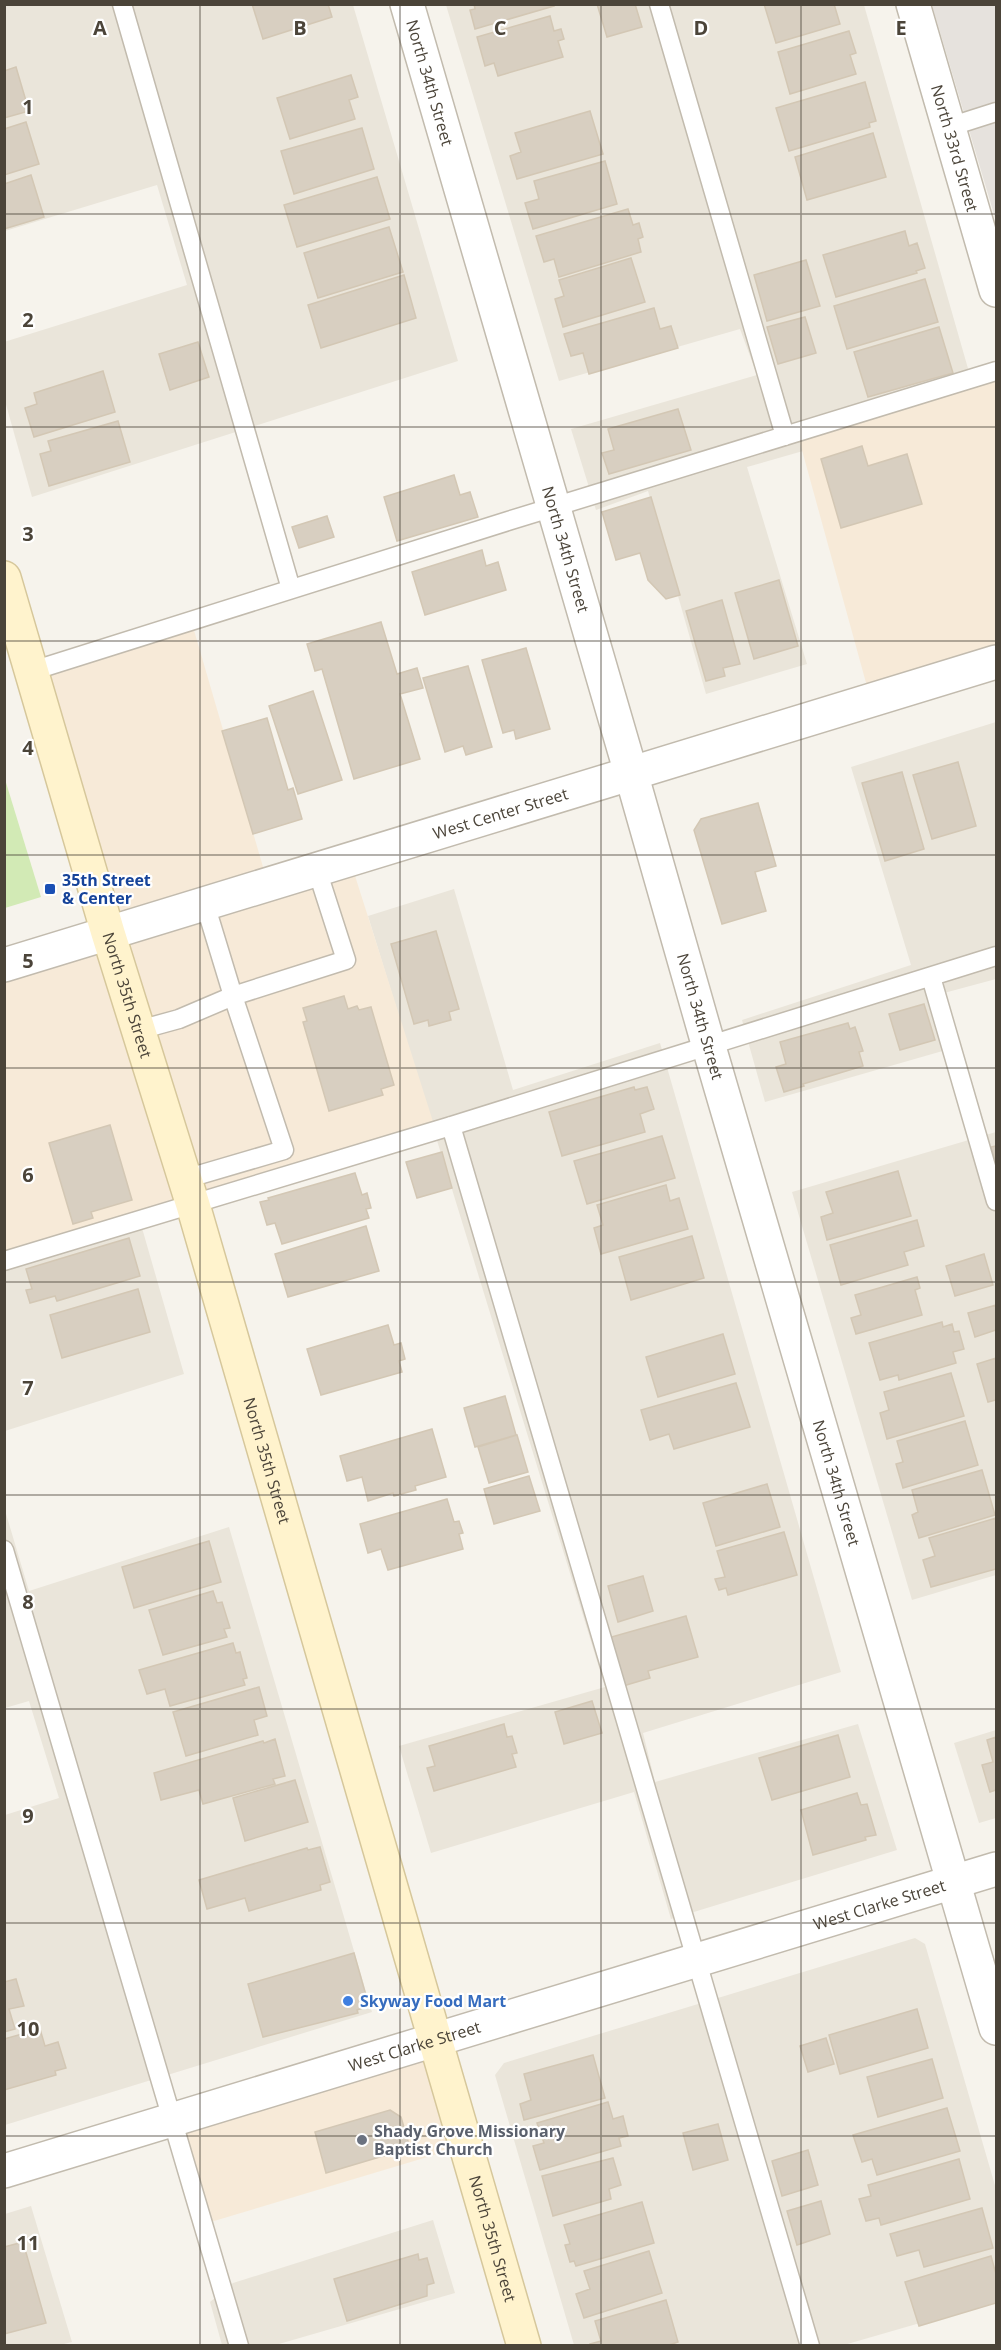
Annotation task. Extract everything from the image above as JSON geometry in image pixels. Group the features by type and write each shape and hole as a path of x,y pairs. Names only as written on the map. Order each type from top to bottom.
{"main road":[{"name":"North 35th Street","path":"4,578 108,933 189,1192 524,2346"}],"street":[{"name":"North 34th Street","path":"407,4 996,2028"},
{"name":"North 33rd Street","path":"913,4 996,290"},
{"name":"West Center Street","path":"4,964 996,662"},
{"name":"West Clarke Street","path":"4,2171 996,1869"}],"lane":[{"path":"122,4 291,589"},
{"path":"659,4 784,436"},
{"path":"949,127 996,112"},
{"path":"32,671 996,371"},
{"path":"139,1030 179,1019 233,996 346,960 317,870"},
{"path":"4,1261 189,1192 284,1150 205,904"},
{"path":"189,1192 451,1126 996,956"},
{"path":"931,977 996,1201"},
{"path":"451,1126 810,2346"},
{"path":"4,1550 239,2346"}],"shaded area":[{"path":"5,5 353,5 458,361 32,497 5,401 4,342 187,285 157,185 5,231"},
{"path":"446,5 864,5 971,379 797,432 803,451 747,467 807,664 706,694 648,491 596,510 571,429 757,375 740,329 559,381"},
{"path":"932,5 996,5 996,221"},
{"path":"996,371 996,662 871,701 797,432"},
{"path":"191,620 268,884 350,860 436,1131 5,1255 5,965 108,933 32,671"},
{"path":"996,722 996,979 944,993 960,1046 765,1102 742,1020 911,965 851,767"},
{"path":"454,889 513,1090 660,1043 841,1672 643,1733 655,1782 858,1724 897,1850 671,1919 634,1792 431,1853 399,1746 605,1687 368,916"},
{"path":"996,1132 996,1575 912,1600 792,1192"},
{"path":"140,1221 184,1374 5,1431 4,1255"},
{"path":"4,1507 29,1591 229,1527 372,2012 5,2125 5,1815 59,1798 29,1701 5,1708"},
{"path":"996,1730 996,1818 979,1823 954,1743"},
{"path":"915,1938 925,1944 996,2189 996,2301 844,2345 574,2345 495,2075 504,2063"},
{"path":"435,2041 464,2146 204,2224 173,2121"},
{"path":"31,2206 72,2342 60,2345 5,2346 5,2214"},
{"path":"433,2220 455,2293 272,2346 222,2345 210,2302 233,2283"}],"green space":[{"path":"4,776 41,897 5,908 4,908"}],"building":[{"path":"252,4 328,4 332,17 263,39"},
{"path":"474,4 553,4 554,6 475,29 470,10 475,9"},
{"path":"597,4 635,4 642,27 607,37"},
{"path":"764,4 834,4 840,24 776,43"},
{"path":"550,16 554,31 561,29 564,39 558,41 563,57 498,76 494,63 485,66 477,37"},
{"path":"849,31 856,53 850,55 856,74 790,94 778,52"},
{"path":"16,67 29,111 4,118 4,71"},
{"path":"351,75 358,97 349,100 355,119 290,139 277,98"},
{"path":"865,82 876,121 869,123 870,127 789,151 776,108"},
{"path":"590,111 603,154 517,179 510,156 521,152 515,133"},
{"path":"26,122 39,164 4,175 4,129"},
{"path":"362,128 374,169 294,194 281,151"},
{"path":"873,133 886,177 807,200 795,157"},
{"path":"605,161 617,204 533,229 525,203 539,199 534,181"},
{"path":"31,175 44,217 4,229 4,184"},
{"path":"377,177 390,219 297,247 284,205"},
{"path":"628,209 633,225 639,223 643,237 638,239 641,252 559,277 554,259 544,262 536,236"},
{"path":"389,227 403,272 318,298 304,253"},
{"path":"905,231 909,246 917,243 925,268 916,271 917,273 836,297 823,255"},
{"path":"631,258 645,302 563,327 555,299 564,296 559,280"},
{"path":"806,260 820,306 767,321 754,275"},
{"path":"404,275 416,318 321,348 308,305"},
{"path":"925,279 938,322 847,349 834,306"},
{"path":"654,308 660,329 671,326 678,348 589,374 583,353 571,356 564,334"},
{"path":"805,317 816,353 778,364 767,327"},
{"path":"939,327 953,373 868,397 854,352"},
{"path":"198,342 209,377 170,390 159,354"},
{"path":"103,371 115,412 34,437 25,408 37,404 34,393"},
{"path":"678,409 691,450 609,474 602,453 614,450 608,429"},
{"path":"118,421 130,462 49,486 40,454 51,451 48,441"},
{"path":"862,446 868,466 907,454 922,504 841,528 821,459"},
{"path":"454,475 460,495 470,492 478,517 397,541 384,497"},
{"path":"651,497 680,595 666,599 648,580 640,553 616,560 602,512"},
{"path":"327,516 334,537 299,548 292,527"},
{"path":"482,550 486,566 498,562 506,590 425,615 412,572"},
{"path":"779,580 798,646 754,659 735,593"},
{"path":"722,600 740,664 723,668 725,676 706,681 686,611"},
{"path":"381,622 397,674 417,668 423,688 400,694 420,759 354,779 322,669 315,671 307,644"},
{"path":"526,648 550,729 516,739 514,730 503,733 482,660"},
{"path":"468,666 492,747 466,755 463,746 445,752 423,678"},
{"path":"313,691 342,780 298,794 269,706"},
{"path":"267,718 288,790 293,788 302,819 253,834 222,731"},
{"path":"958,762 976,826 932,839 913,775"},
{"path":"902,772 924,849 885,861 862,783"},
{"path":"758,803 776,866 755,872 766,911 722,924 694,830 701,819"},
{"path":"436,931 459,1009 449,1012 451,1020 429,1026 428,1020 414,1024 391,944"},
{"path":"344,996 348,1009 357,1006 359,1010 371,1007 394,1085 381,1089 383,1095 329,1111 303,1022 307,1021 303,1008"},
{"path":"924,1004 935,1040 900,1050 889,1014"},
{"path":"848,1023 850,1029 855,1027 863,1051 859,1052 863,1066 784,1092 776,1067 786,1064 780,1042"},
{"path":"634,1087 635,1090 647,1087 654,1109 640,1114 645,1132 562,1156 549,1112"},
{"path":"110,1125 132,1200 91,1212 93,1218 73,1224 49,1143"},
{"path":"662,1136 675,1178 587,1204 574,1161"},
{"path":"996,1146 996,1166 991,1147"},
{"path":"442,1152 452,1188 417,1198 406,1162"},
{"path":"898,1171 911,1216 827,1240 821,1217 833,1213 826,1192"},
{"path":"355,1173 362,1195 367,1193 371,1208 366,1209 369,1218 282,1244 275,1223 267,1225 260,1202"},
{"path":"666,1185 670,1201 679,1198 688,1229 601,1254 594,1228 603,1225 597,1205"},
{"path":"917,1220 924,1246 904,1252 908,1265 841,1285 830,1245"},
{"path":"366,1226 379,1271 288,1297 275,1254"},
{"path":"692,1236 704,1278 631,1300 619,1257"},
{"path":"129,1238 140,1276 57,1301 55,1296 30,1303 26,1290 32,1289 26,1269"},
{"path":"984,1254 993,1285 955,1296 946,1266"},
{"path":"917,1277 920,1288 915,1290 922,1315 856,1334 851,1318 861,1315 855,1295"},
{"path":"138,1289 150,1332 62,1358 50,1315"},
{"path":"996,1305 996,1330 975,1337 968,1313"},
{"path":"942,1322 943,1327 952,1324 954,1332 959,1331 964,1349 953,1352 956,1363 899,1380 898,1375 880,1380 869,1343"},
{"path":"388,1325 394,1345 401,1343 405,1359 399,1361 402,1372 321,1395 307,1349"},
{"path":"723,1334 735,1374 658,1397 646,1357"},
{"path":"996,1358 996,1400 988,1402 977,1364"},
{"path":"951,1373 964,1416 887,1439 880,1413 889,1410 884,1392"},
{"path":"736,1383 750,1427 674,1449 669,1434 650,1440 641,1410"},
{"path":"505,1396 516,1435 475,1447 464,1408"},
{"path":"965,1421 978,1465 903,1488 896,1464 903,1462 897,1441"},
{"path":"432,1429 446,1477 415,1486 416,1490 394,1496 393,1493 368,1501 362,1477 347,1481 340,1456"},
{"path":"517,1435 528,1472 489,1483 478,1447"},
{"path":"982,1470 995,1515 919,1538 912,1515 918,1512 912,1490"},
{"path":"529,1476 540,1511 494,1524 484,1489"},
{"path":"767,1484 780,1527 716,1546 703,1503"},
{"path":"447,1499 454,1522 459,1521 463,1533 459,1534 463,1549 388,1570 381,1549 368,1553 360,1524"},
{"path":"996,1518 996,1569 931,1587 923,1560 935,1556 929,1538"},
{"path":"784,1532 797,1575 728,1595 726,1588 719,1590 715,1579 725,1577 717,1551"},
{"path":"209,1541 221,1582 134,1608 122,1567"},
{"path":"643,1576 653,1611 618,1622 608,1586"},
{"path":"213,1591 217,1603 222,1602 230,1628 224,1629 227,1637 163,1655 149,1610"},
{"path":"686,1616 698,1657 648,1671 650,1678 623,1686 608,1638"},
{"path":"233,1643 236,1653 240,1652 247,1678 243,1679 245,1685 170,1706 165,1689 147,1694 139,1670"},
{"path":"259,1687 267,1716 254,1720 258,1735 186,1756 173,1712"},
{"path":"592,1701 602,1733 564,1744 555,1712"},
{"path":"504,1724 507,1737 512,1736 517,1753 512,1754 516,1767 434,1791 427,1768 435,1766 429,1746"},
{"path":"838,1735 850,1777 772,1800 759,1758"},
{"path":"996,1737 996,1790 990,1792 982,1765 993,1762 987,1740"},
{"path":"275,1739 285,1776 273,1779 275,1784 203,1804 199,1790 161,1800 154,1773"},
{"path":"295,1780 308,1822 245,1841 233,1798"},
{"path":"857,1793 861,1805 867,1804 876,1835 813,1855 801,1810"},
{"path":"320,1847 330,1882 320,1885 321,1890 249,1911 245,1898 207,1909 199,1880 307,1848 308,1850"},
{"path":"354,1953 369,2006 357,2010 358,2013 263,2037 248,1984"},
{"path":"16,1979 24,2006 9,2009 15,2029 4,2032 4,1982"},
{"path":"917,2009 928,2048 840,2074 829,2035"},
{"path":"40,2029 45,2046 58,2042 66,2068 55,2071 56,2075 4,2090 4,2039"},
{"path":"826,2038 834,2064 808,2072 800,2046"},
{"path":"593,2055 605,2098 524,2120 520,2104 531,2100 524,2074"},
{"path":"932,2059 943,2098 878,2117 867,2077"},
{"path":"608,2102 613,2119 623,2116 628,2136 619,2138 621,2146 540,2170 533,2146 544,2143 537,2123"},
{"path":"947,2108 960,2151 877,2175 872,2159 862,2162 853,2135"},
{"name":"Shady Grove Missionary Baptist Church","path":"390,2110 401,2117 410,2148 326,2173 315,2132"},
{"path":"718,2124 728,2160 693,2170 683,2133"},
{"path":"808,2150 818,2185 782,2196 772,2161"},
{"path":"613,2158 621,2185 609,2189 611,2199 553,2216 542,2176"},
{"path":"959,2159 970,2199 881,2225 879,2218 866,2221 859,2199 871,2196 868,2185"},
{"path":"821,2201 830,2234 797,2245 787,2211"},
{"path":"642,2202 654,2243 576,2266 574,2261 570,2262 565,2245 570,2244 564,2225"},
{"path":"982,2208 993,2248 924,2267 919,2250 897,2256 890,2234"},
{"path":"23,2242 46,2323 4,2334 4,2247"},
{"path":"649,2251 662,2293 584,2318 576,2294 590,2289 584,2271"},
{"path":"418,2254 419,2260 427,2258 434,2283 427,2285 427,2296 347,2321 334,2279"},
{"path":"991,2256 996,2274 996,2303 919,2326 905,2282"},
{"path":"666,2300 678,2342 666,2346 591,2346 590,2344 601,2341 595,2321"}],"place":[{"name":"35th Street & Center","path":"50,889"},
{"name":"Skyway Food Mart","path":"348,2001"},
{"name":"Shady Grove Missionary Baptist Church","path":"362,2140"}]}
